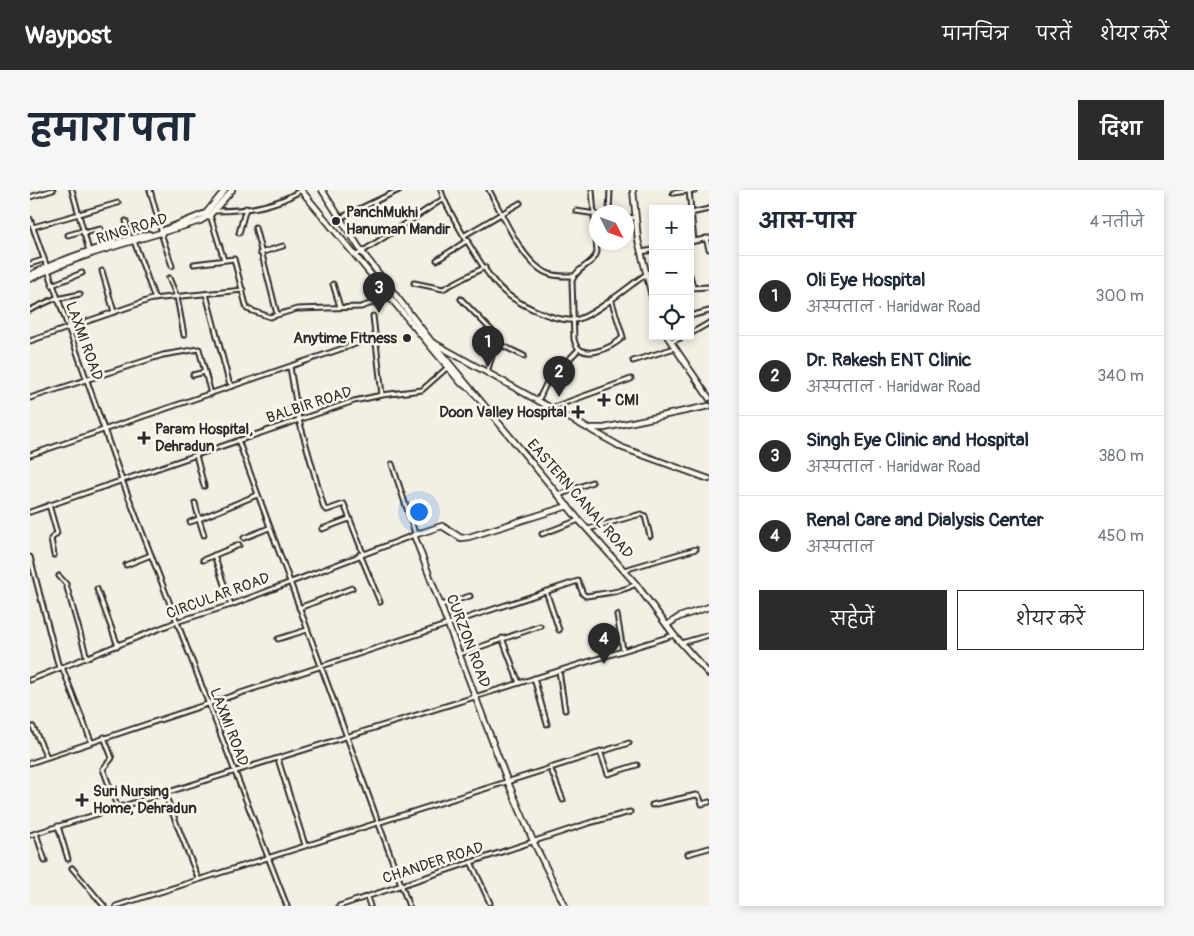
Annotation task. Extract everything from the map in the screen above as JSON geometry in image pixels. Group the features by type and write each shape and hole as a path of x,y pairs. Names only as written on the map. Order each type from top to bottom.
{"street":[{"path":"30,197 53,190"},
{"path":"72,190 89,251"},
{"path":"150,190 172,266"},
{"name":"RING ROAD","path":"161,232 206,213 225,190"},
{"name":"RING ROAD","path":"30,275 89,251 200,221 212,213 232,190"},
{"path":"224,260 212,213 283,202 301,190 393,296 461,383 469,388"},
{"path":"322,190 393,296"},
{"path":"339,218 399,190"},
{"path":"442,190 443,199 499,287 516,300 552,317 574,320 592,312 649,273"},
{"path":"489,190 525,254 534,264 547,273 574,276 596,257 596,250"},
{"path":"592,190 593,205"},
{"path":"609,205 610,190"},
{"path":"633,190 640,252 652,295"},
{"path":"673,193 695,190"},
{"path":"689,191 690,205"},
{"path":"357,255 443,199"},
{"path":"33,227 118,203"},
{"path":"465,235 520,203"},
{"path":"239,233 246,208"},
{"path":"694,213 709,209"},
{"path":"576,211 589,212"},
{"name":"LAXMI ROAD","path":"30,219 67,329 122,480 287,906"},
{"path":"126,221 155,299"},
{"path":"255,227 260,253 277,314"},
{"path":"68,235 101,229"},
{"path":"694,242 708,238 709,249"},
{"name":"RING ROAD","path":"30,279 47,268 132,240"},
{"path":"437,260 468,240"},
{"path":"260,253 283,246"},
{"path":"640,252 649,251"},
{"path":"30,264 43,260"},
{"path":"194,264 224,260 235,261 249,311 270,317 297,309 361,307 393,296"},
{"path":"414,283 443,289 485,267"},
{"path":"102,271 114,312"},
{"path":"52,285 82,273"},
{"path":"574,276 574,343 586,353 592,353 623,337 612,299"},
{"path":"169,278 177,297 184,335"},
{"path":"334,284 340,307"},
{"path":"694,288 709,287"},
{"path":"30,341 155,299 243,290"},
{"path":"30,310 57,298 80,294"},
{"path":"206,294 217,342 229,382 233,386"},
{"path":"461,299 497,335 487,373"},
{"path":"694,315 709,311"},
{"path":"372,316 382,395"},
{"path":"694,332 709,323"},
{"path":"30,455 376,337"},
{"path":"676,340 671,342 709,398"},
{"path":"430,342 624,448 709,479"},
{"name":"EASTERN CANAL ROAD","path":"430,342 579,520 636,584 674,635 709,674"},
{"path":"496,343 524,356"},
{"path":"633,361 675,348"},
{"path":"30,398 86,378 163,355 200,349 210,394"},
{"path":"538,401 546,382 579,349"},
{"path":"290,367 299,420 324,508 327,510 343,504 380,602"},
{"name":"BALBIR ROAD","path":"30,512 354,401 422,390 448,367"},
{"path":"193,375 205,372"},
{"path":"551,408 631,379"},
{"path":"588,428 604,428 709,406"},
{"path":"238,440 409,906"},
{"path":"196,455 204,486"},
{"path":"392,464 415,534 445,526 465,538 568,506"},
{"path":"559,495 592,482"},
{"path":"190,522 258,495"},
{"path":"195,502 204,535"},
{"path":"49,505 57,532 51,539 54,555"},
{"path":"588,529 641,514 645,516 650,536"},
{"path":"322,529 350,519"},
{"path":"542,534 579,520"},
{"path":"244,538 269,528"},
{"name":"CIRCULAR ROAD","path":"30,680 176,622 231,605 415,534"},
{"name":"CURZON ROAD","path":"415,534 507,780 534,843 566,906"},
{"path":"203,560 239,545"},
{"path":"624,570 696,549"},
{"path":"126,565 151,555"},
{"path":"214,555 231,605"},
{"path":"30,557 61,668 91,741"},
{"path":"59,576 66,584 87,658"},
{"path":"30,763 91,741 579,581 582,594 586,596 607,592 615,593 636,584"},
{"path":"299,608 352,588"},
{"path":"97,589 118,646"},
{"path":"546,591 559,630"},
{"path":"440,605 470,596"},
{"path":"667,625 678,616 709,606"},
{"path":"617,615 623,650"},
{"path":"460,654 540,626"},
{"path":"278,640 307,630"},
{"path":"30,835 674,635"},
{"path":"681,643 709,635"},
{"path":"502,638 519,683"},
{"path":"559,671 565,710"},
{"path":"534,678 547,724"},
{"path":"33,727 47,757"},
{"path":"104,737 112,758 103,769 118,808"},
{"path":"116,906 267,856 629,743"},
{"path":"600,751 608,774 638,765"},
{"path":"278,759 305,845"},
{"path":"550,767 563,800"},
{"path":"165,794 198,878"},
{"path":"652,805 696,795 699,796 702,804 709,802"},
{"name":"CHANDER ROAD","path":"339,906 401,884 534,843 589,823 630,812"},
{"path":"58,826 68,859"},
{"path":"36,833 45,861"},
{"path":"688,854 709,848"},
{"path":"471,862 490,904"},
{"path":"72,868 104,906"},
{"path":"367,897 370,906"}],"place":[{"name":"PanchMukhi Hanuman Mandir","path":"336,221"},
{"name":"Singh Eye Clinic and Hospital","path":"379,313"},
{"name":"Anytime Fitness","path":"407,338"},
{"name":"Oli Eye Hospital","path":"488,367"},
{"name":"Dr. Rakesh ENT Clinic","path":"559,397"},
{"name":"CMI","path":"604,400"},
{"name":"Doon Valley Hospital","path":"578,412"},
{"name":"Param Hospital, Dehradun","path":"144,438"},
{"name":"Renal Care and Dialysis Center","path":"604,664"},
{"name":"Suri Nursing Home, Dehradun","path":"82,800"}]}
